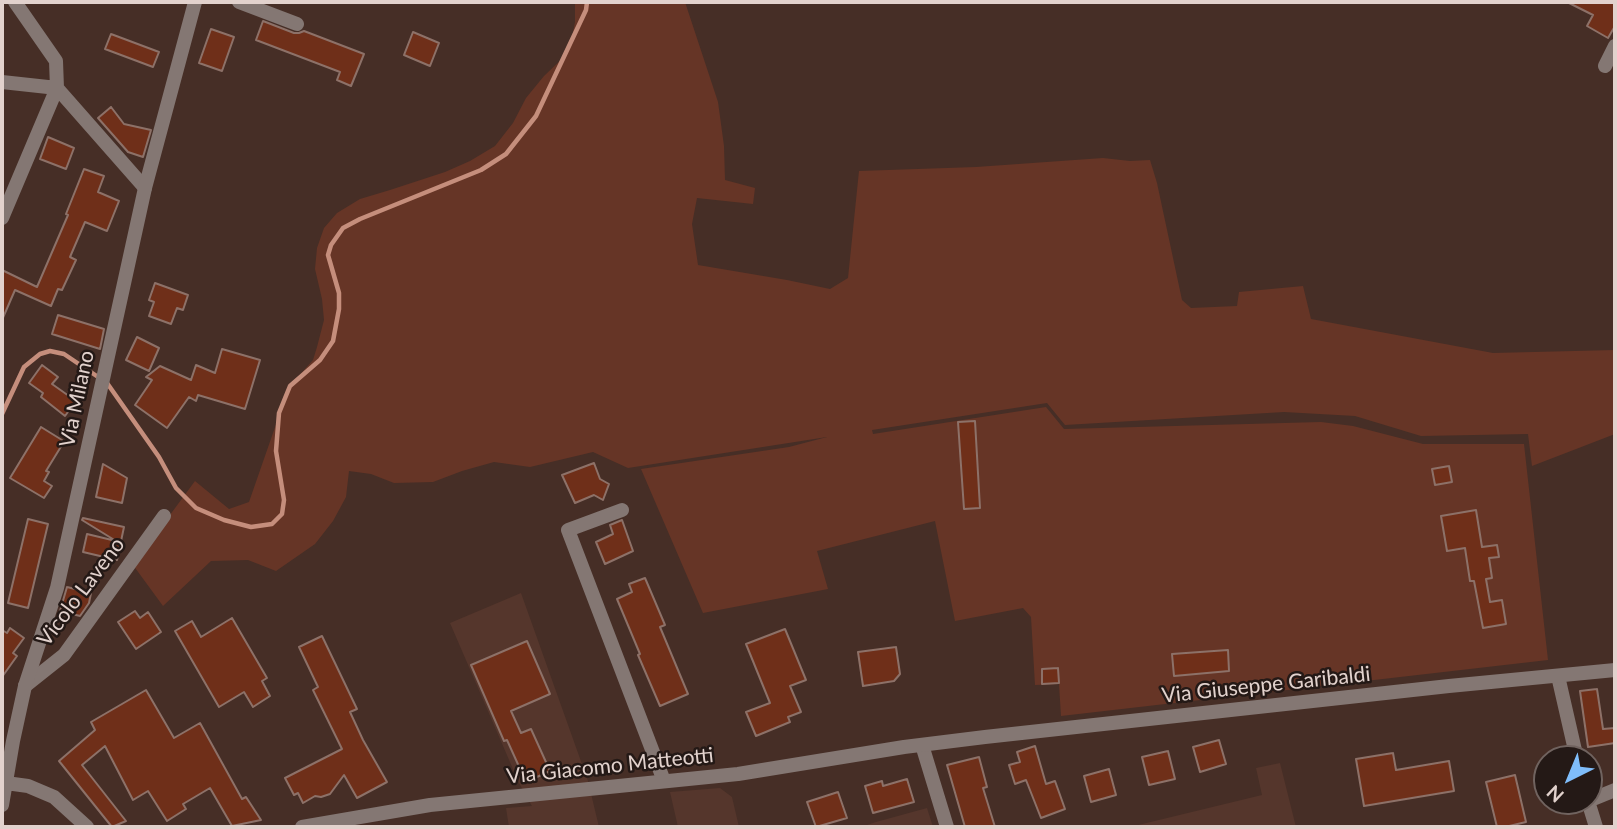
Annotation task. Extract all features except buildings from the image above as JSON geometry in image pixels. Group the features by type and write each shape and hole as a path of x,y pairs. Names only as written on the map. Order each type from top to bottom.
{"street":[{"path":"2,218 57,88 56,61 15,2"},
{"name":"Via Milano","path":"2,805 25,686 57,588 145,188 195,2"},
{"path":"239,2 297,24"},
{"path":"1605,65 1615,46"},
{"path":"2,82 57,88 145,188"},
{"path":"622,510 568,530 664,781"},
{"name":"Vicolo Laveno","path":"25,686 64,655 164,516"},
{"name":"Via Giuseppe Garibaldi","path":"922,745 1615,670"},
{"path":"1558,676 1574,745"},
{"path":"922,745 947,827"},
{"name":"Via Giacomo Matteotti","path":"302,827 430,805 738,774 922,745"},
{"path":"6,783 27,786 54,797 87,827"}],"shaded area":[{"path":"575,2 685,2 718,102 725,180 755,188 753,204 697,198 692,224 698,265 830,289 848,278 859,171 976,167 1103,158 1150,160 1182,300 1191,308 1237,306 1239,292 1303,286 1311,319 1493,353 1615,350 1615,434 1532,466 1528,434 1421,436 1355,416 1284,412 1065,425 1047,403 872,430 873,434 1046,407 1064,429 1321,422 1353,426 1423,444 1524,444 1548,660 1061,716 1059,684 1035,685 1031,617 1023,608 955,621 935,521 817,551 828,589 703,613 641,469 789,447 827,437 628,468 593,452 530,467 494,462 433,482 394,483 371,474 349,471 346,497 333,521 315,544 276,571 248,560 211,561 163,606 133,565 195,481 229,509 249,502 289,387 313,360 317,347 324,320 315,269 317,248 324,228 337,213 360,199 445,172 495,146 513,123 526,98 565,56 575,22"},
{"path":"521,593 588,781 599,827 509,827 506,808 532,806 519,783 450,623"},
{"path":"1280,763 1296,827 1130,827 1262,795 1256,768"},
{"path":"720,788 732,797 739,827 678,827 670,792"},
{"path":"927,808 933,827 861,827 876,822"}],"waterway":[{"path":"2,414 24,367 40,354 50,351 64,354 107,383 159,457 176,488 196,508 224,520 251,527 272,524 282,514 284,500 276,451 279,413 290,386 320,360 333,341 339,293 328,255 331,245 343,228 360,219 481,170 506,154 536,116 586,10 587,2"}]}
